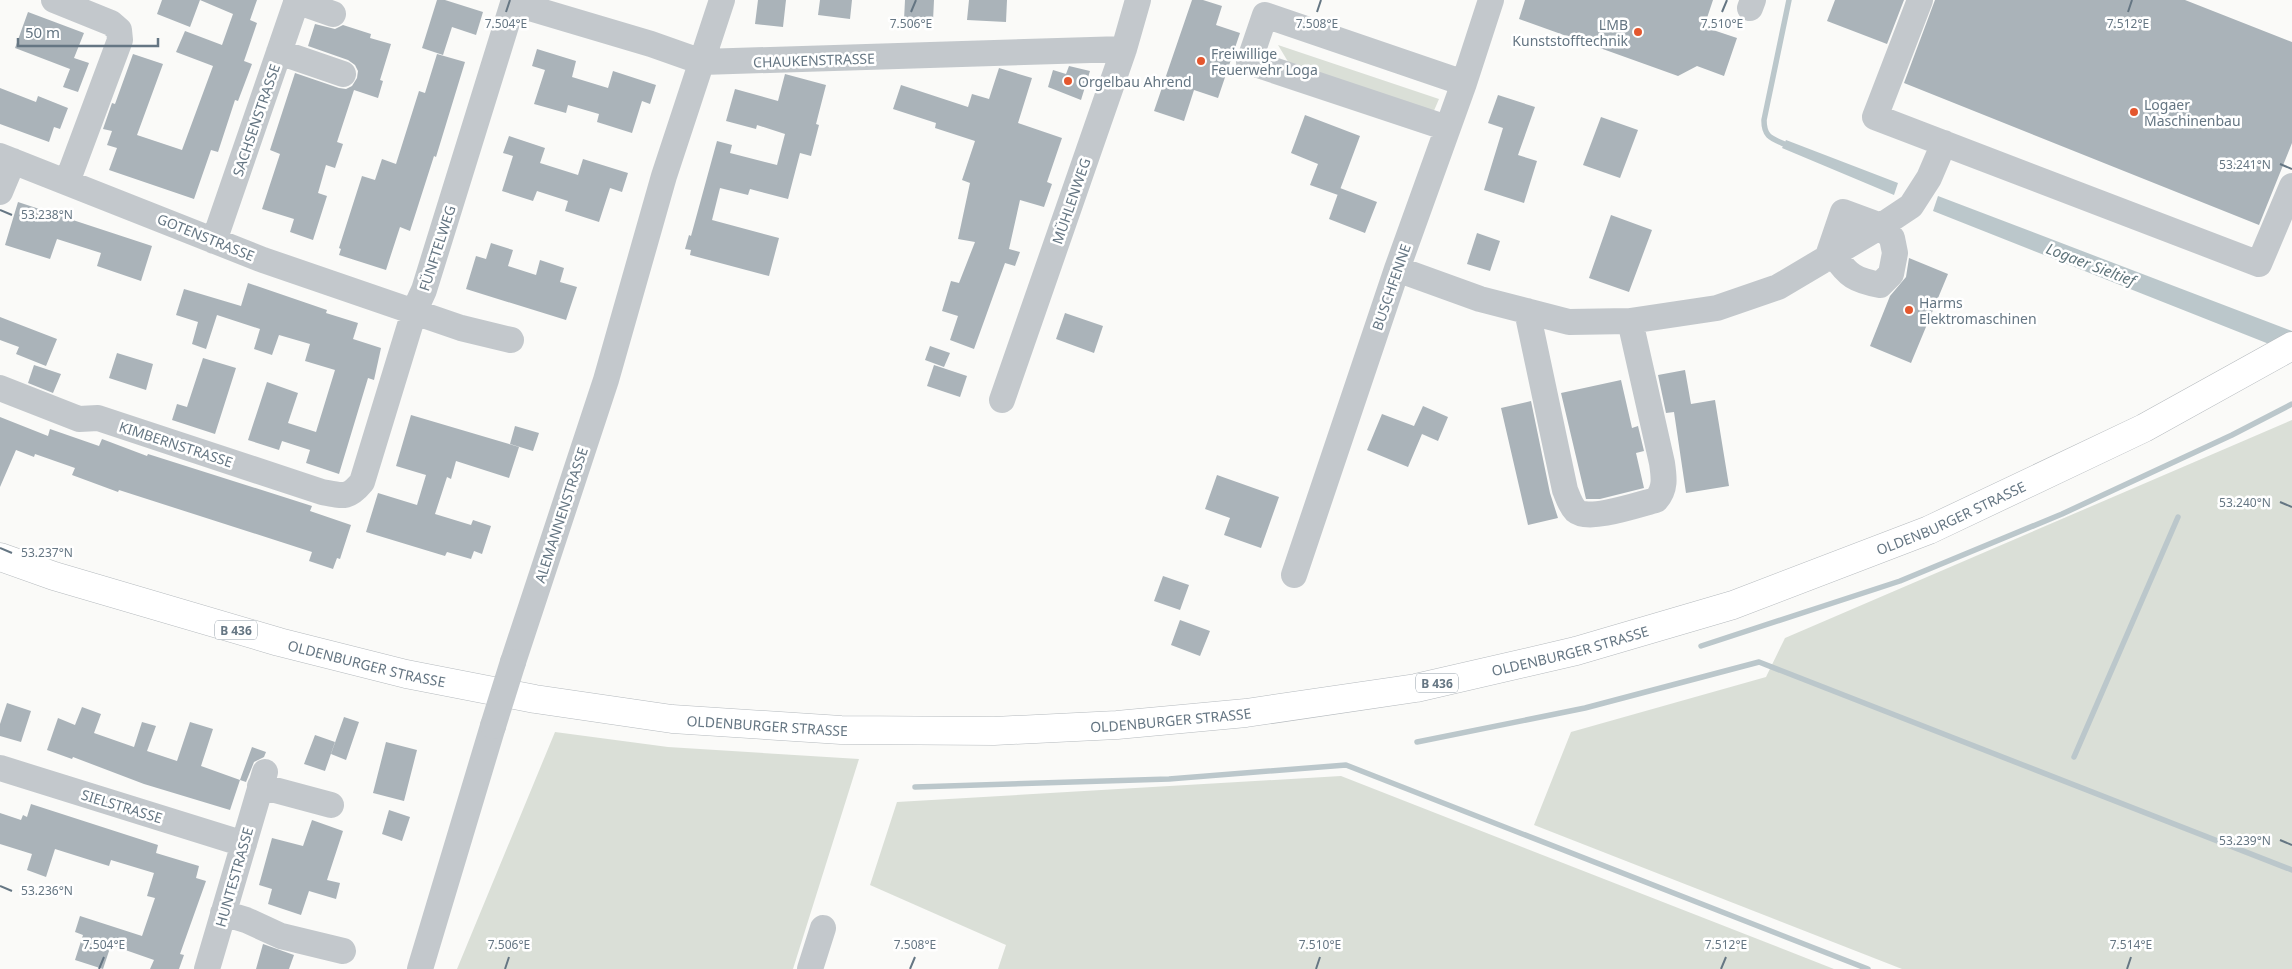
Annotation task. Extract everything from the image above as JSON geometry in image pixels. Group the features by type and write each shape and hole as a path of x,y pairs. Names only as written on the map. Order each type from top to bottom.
{"main road":[{"name":"OLDENBURGER STRASSE","path":"0,557 54,576 279,642 406,674 545,700 672,719 841,730 994,731 1137,724 1246,713 1416,688 1576,651 1733,605 1929,530 2144,428 2285,350"}],"street":[{"path":"54,0 111,23 119,30 120,40 67,182"},
{"name":"ALEMANNENSTRASSE","path":"420,969 513,662 606,380 664,176 722,0"},
{"name":"MÜHLENWEG","path":"1002,400 1124,49 1138,0"},
{"name":"BUSCHFENNE","path":"1294,575 1397,269 1446,128 1464,83 1491,0"},
{"path":"1920,0 1875,117 2259,264 2292,186"},
{"path":"296,1 334,14"},
{"name":"SACHSENSTRASSE","path":"214,240 296,1"},
{"name":"CHAUKENSTRASSE","path":"514,2 651,44 702,62 1124,49"},
{"name":"FÜNFTELWEG","path":"353,493 362,482 414,312 424,290 514,2"},
{"path":"1446,128 1249,62 1265,15 1464,83"},
{"path":"279,52 343,74"},
{"path":"1881,226 1911,206 1929,178 1944,143"},
{"path":"0,192 7,158"},
{"name":"GOTENSTRASSE","path":"7,158 263,260 461,328 511,340"},
{"path":"1397,269 1480,299 1569,322 1630,321 1717,308 1778,287 1830,257 1843,212 1881,226 1892,238 1895,253 1891,274 1880,285 1864,281 1845,272 1830,257"},
{"path":"1527,311 1570,504 1577,512 1590,516 1656,500 1662,493 1665,479 1630,321"},
{"name":"KIMBERNSTRASSE","path":"0,388 79,419 98,418 322,492 344,496 353,493"},
{"name":"SIELSTRASSE","path":"0,768 244,844"},
{"name":"HUNTESTRASSE","path":"206,969 262,779 331,805"},
{"path":"223,913 246,920 281,936 343,951"},
{"path":"810,969 823,928"}],"shaded area":[{"path":"1278,45 1439,99 1433,113 1290,65"},
{"path":"2292,420 2292,969 1902,969 1534,825 1571,732 1766,677 1785,638"},
{"path":"555,732 668,747 859,759 793,969 457,969"},
{"path":"1341,776 1834,969 998,969 1006,945 870,885 897,802"}],"water":[{"path":"1786,140 1898,183 1894,195 1782,148"},
{"path":"1938,196 2292,331 2292,353 1933,211"}],"building":[{"path":"162,0 200,0 190,27 157,14"},
{"path":"200,0 257,0 250,20 257,23 244,61 252,64 238,101 235,100 218,152 211,150 194,199 109,170 117,148 107,145 112,131 103,129 112,103 115,104 133,54 163,64 137,135 182,150 213,66 176,52 185,31 222,45 233,14"},
{"path":"437,0 445,0 483,12 476,35 452,27 443,55 422,48"},
{"path":"758,0 786,0 783,27 755,24"},
{"path":"820,0 852,0 850,19 818,15"},
{"path":"905,0 934,0 933,21 904,20"},
{"path":"969,0 1007,0 1006,22 967,20"},
{"name":"Freiwillige Feuerwehr Loga","path":"1192,0 1203,0 1222,6 1216,25 1240,33 1218,98 1194,90 1184,121 1154,111"},
{"name":"LMB Kunststofftechnik","path":"1525,0 1713,0 1704,27 1737,38 1724,76 1697,66 1678,76 1519,19"},
{"path":"1835,0 1904,0 1887,44 1827,21"},
{"name":"Logaer Maschinenbau","path":"1935,0 2185,0 2292,42 2292,143 2259,225 1904,83"},
{"path":"28,12 84,33 74,58 89,63 78,92 63,87 70,69 15,48"},
{"path":"315,24 335,29 343,25 371,34 370,38 391,44 380,80 383,81 378,98 354,90 337,142 343,144 335,168 326,165 318,193 327,196 313,240 290,232 294,219 262,209 280,154 270,150 295,73 346,89 352,86 357,78 358,71 355,65 348,60 308,46"},
{"path":"537,49 576,61 572,77 608,88 613,71 656,85 650,104 642,101 632,133 597,122 599,114 568,105 566,113 534,104 545,70 532,66"},
{"path":"437,54 465,62 436,157 434,156 410,231 400,227 386,270 339,255 341,249 339,248 362,176 375,180 382,159 396,164 419,91 425,93"},
{"name":"Orgelbau Ahrend","path":"1069,66 1090,71 1081,100 1048,87 1053,70 1066,74"},
{"path":"999,68 1032,78 1018,123 1062,138 1047,182 1052,184 1044,207 1020,200 1009,249 1020,252 1015,266 1005,263 974,349 950,340 958,316 942,311 951,281 959,283 975,242 958,239 970,183 962,180 975,141 935,128 936,123 893,109 901,85 968,107 972,94 989,99"},
{"path":"785,74 826,85 816,124 819,125 811,156 800,153 788,199 750,189 748,195 720,188 712,220 779,238 769,276 690,255 691,250 685,249 689,235 691,236 717,141 732,145 730,153 777,165 785,134 757,125 756,129 726,121 735,89 778,101"},
{"path":"0,88 36,102 38,96 68,108 60,129 54,127 49,142 0,124"},
{"path":"1498,95 1535,107 1518,155 1537,161 1524,203 1484,190 1503,128 1488,123"},
{"path":"1305,115 1360,136 1338,195 1310,185 1318,164 1291,153"},
{"path":"1601,117 1638,130 1620,178 1583,165"},
{"path":"509,136 545,148 540,163 578,175 583,159 628,173 622,192 610,188 599,222 565,211 568,201 537,191 533,201 502,191 513,156 503,153"},
{"path":"1340,188 1377,202 1365,233 1329,219"},
{"path":"18,202 152,246 141,281 97,266 101,253 57,239 50,259 5,245"},
{"path":"1611,215 1652,230 1629,292 1589,278"},
{"path":"1477,233 1500,241 1490,271 1467,264"},
{"path":"491,243 513,250 508,266 536,275 540,260 564,268 560,282 577,287 566,320 466,289 476,256 486,259"},
{"name":"Harms Elektromaschinen","path":"1909,258 1948,274 1911,363 1870,346 1890,296 1906,277"},
{"path":"248,283 327,310 326,313 358,323 353,339 381,348 374,380 368,378 339,474 306,463 310,450 282,441 279,450 248,440 267,382 298,393 288,423 316,432 335,370 305,361 310,344 279,335 272,355 254,349 260,329 217,315 206,349 192,344 198,322 176,315 184,289 241,306"},
{"path":"1065,313 1103,326 1094,353 1056,339"},
{"path":"0,317 57,339 46,366 16,354 19,347 0,340"},
{"path":"930,346 950,353 944,367 925,360"},
{"path":"117,353 153,364 146,390 109,378"},
{"path":"203,358 236,368 215,434 172,420 177,404 187,407"},
{"path":"34,365 61,374 53,393 28,383"},
{"path":"934,365 967,376 960,397 927,386"},
{"path":"1685,370 1691,404 1715,400 1729,486 1686,493 1674,412 1666,413 1658,375"},
{"path":"1621,380 1632,428 1638,426 1644,451 1636,453 1644,488 1600,499 1586,499 1561,393"},
{"path":"1531,401 1550,493 1558,518 1528,525 1501,408"},
{"path":"1423,406 1448,417 1438,441 1422,434 1408,467 1367,450 1382,414 1414,426"},
{"path":"411,415 519,447 509,478 456,461 451,479 447,477 435,514 471,525 473,520 491,526 482,554 474,551 471,559 447,552 445,556 366,532 378,493 417,505 426,475 396,466"},
{"path":"0,417 48,436 50,429 99,446 102,439 147,456 148,454 312,506 310,511 351,525 340,559 337,558 333,569 309,561 312,552 119,490 118,492 72,475 75,468 35,454 34,457 16,450 0,487"},
{"path":"515,426 539,433 533,451 510,444"},
{"path":"1217,475 1279,497 1261,548 1224,535 1230,518 1205,509"},
{"path":"1163,576 1189,585 1180,610 1154,601"},
{"path":"1180,620 1210,631 1200,656 1171,645"},
{"path":"7,703 31,711 21,742 0,736 0,724"},
{"path":"82,707 101,714 94,733 134,747 142,722 156,726 147,751 177,761 190,722 213,729 201,766 240,780 230,810 144,784 73,757 72,759 47,750 58,718 75,725"},
{"path":"344,717 359,722 346,760 331,754"},
{"path":"315,735 335,742 325,771 304,764"},
{"path":"386,742 417,750 404,801 373,793"},
{"path":"252,747 266,752 264,757 254,762 246,782 240,780"},
{"path":"31,804 158,845 156,853 199,866 196,878 206,881 180,954 184,955 179,969 150,969 154,960 111,945 103,969 75,960 83,935 75,932 80,916 142,936 155,898 147,896 154,873 111,860 109,866 55,849 46,877 27,870 32,854 0,844 0,813 21,820 23,815 27,817"},
{"path":"389,810 410,817 402,841 382,834"},
{"path":"312,820 343,831 327,880 340,883 336,899 309,891 301,915 268,904 272,889 259,885 272,838 303,846"},
{"path":"263,944 294,955 289,969 256,969"}],"waterway":[{"name":"Logaer Sieltief","path":"1784,144 1769,136 1765,130 1764,120 1789,0"},
{"path":"1701,646 1900,581 2062,514 2232,435 2292,404"},
{"path":"2074,757 2178,517"},
{"path":"1417,742 1585,708 1759,662 2292,870"},
{"path":"915,787 1169,779 1346,765 1868,969"}],"place":[{"name":"LMB Kunststofftechnik","path":"1638,32"},
{"name":"Freiwillige Feuerwehr Loga","path":"1201,61"},
{"name":"Orgelbau Ahrend","path":"1068,81"},
{"name":"Logaer Maschinenbau","path":"2134,112"},
{"name":"Harms Elektromaschinen","path":"1909,310"}]}
